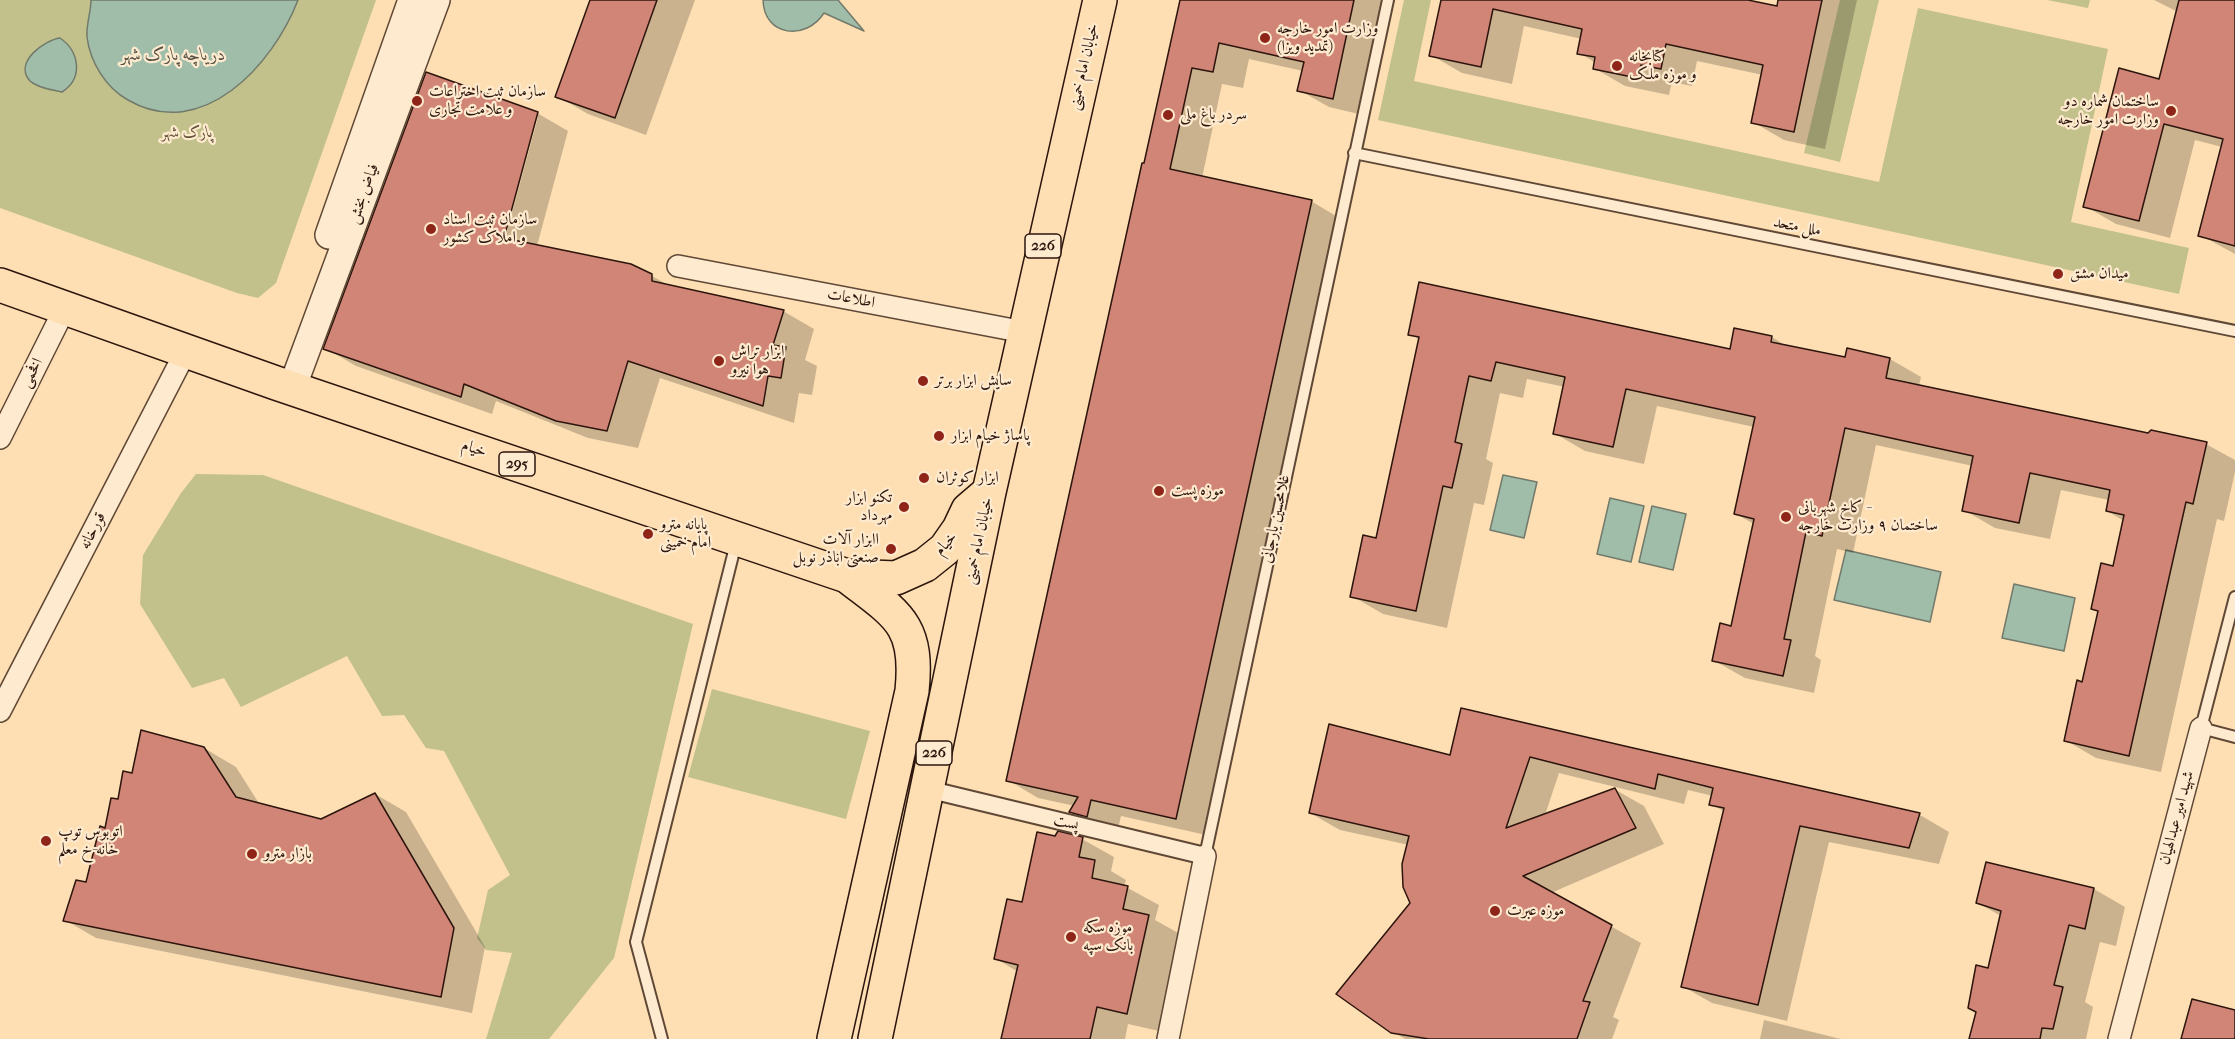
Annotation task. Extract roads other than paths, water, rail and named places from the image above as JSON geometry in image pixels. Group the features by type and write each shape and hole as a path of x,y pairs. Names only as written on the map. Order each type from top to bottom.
{"main road":[{"name":"خیابان امام خمینی","path":"878,1027 989,492 1100,0"},
{"name":"خیام","path":"0,285 284,386 738,537 847,576 896,578 925,565 945,549 959,529 968,510 989,492"},
{"name":"226","path":"834,1039 912,691 915,659 907,629 885,606 847,576"}],"street":[{"name":"فیاض بخش","path":"284,386 412,0"},
{"name":"فیاض بخش","path":"284,386 436,0"},
{"name":"اطلاعات","path":"678,266 1024,332"},
{"name":"افخمی","path":"0,438 65,308"},
{"name":"قورخانه","path":"0,711 186,351"},
{"name":"شهید امیر عبدالهیان","path":"2119,1039 2201,728"},
{"name":"پست","path":"927,789 1204,856"},
{"name":"غلامحسین یارجانی","path":"1168,1039 1204,856"}],"lane":[{"name":"غلامحسین یارجانی","path":"1204,856 1388,0"},
{"name":"ملل متحد","path":"1354,153 2235,331"},
{"path":"662,1039 636,942 738,537"},
{"name":"شهید امیر عبدالهیان","path":"2201,728 2235,597"},
{"path":"2201,728 2235,736"}],"water":[{"name":"دریاچه پارک شهر","path":"91,0 298,0 287,25 253,72 231,90 208,104 182,112 156,111 128,100 106,81 95,65 87,37"},
{"path":"763,0 838,0 864,31 824,13 807,28 787,31 770,22"},
{"path":"60,38 71,50 76,65 74,79 62,92 30,81 25,67 39,47"},
{"path":"1503,475 1537,482 1524,538 1490,530"},
{"path":"1610,498 1644,506 1631,562 1597,554"},
{"path":"1652,506 1686,514 1673,570 1639,562"},
{"path":"1846,550 1941,572 1930,622 1834,600"},
{"path":"2014,584 2075,598 2064,651 2002,638"}],"place":[{"name":"وزارت امور خارجه (تمدید ویزا)","path":"1265,38"},
{"name":"کتابخانه و موزه ملک","path":"1617,66"},
{"name":"سازمان ثبت اختراعات و علامت تجاری","path":"417,101"},
{"name":"ساختمان شماره دو وزارت امور خارجه","path":"2171,111"},
{"name":"سردر باغ ملی","path":"1168,115"},
{"name":"سازمان ثبت اسناد و املاک کشور","path":"431,229"},
{"name":"میدان مشق","path":"2058,274"},
{"name":"ابزار تراش هوا نیرو","path":"719,361"},
{"name":"سایش ابزار برتر","path":"923,381"},
{"name":"پاساژ خیام ابزار","path":"939,436"},
{"name":"ابزار کوثران","path":"924,478"},
{"name":"موزه پست","path":"1159,491"},
{"name":"تکنو ابزار مهرداد","path":"904,507"},
{"name":"کاخ شهربانی - ساختمان ۹ وزارت خارجه","path":"1786,517"},
{"name":"پایانه مترو امام خمینی","path":"648,534"},
{"name":"اابزار آلات صنعتی اباذر نوبل","path":"891,549"},
{"name":"اتوبوس توپ خانه-خ معلم","path":"46,841"},
{"name":"بازار مترو","path":"252,854"},
{"name":"موزه عبرت","path":"1495,911"},
{"name":"موزه سکه بانک سپه","path":"1071,937"}],"park label":[{"name":"پارک شهر","path":"187,133"}]}
